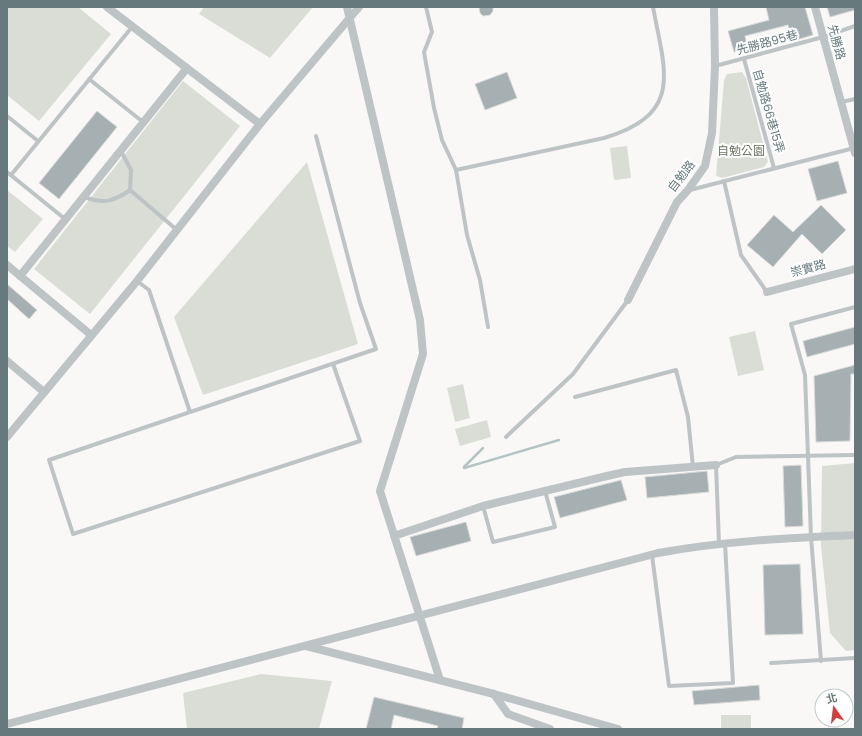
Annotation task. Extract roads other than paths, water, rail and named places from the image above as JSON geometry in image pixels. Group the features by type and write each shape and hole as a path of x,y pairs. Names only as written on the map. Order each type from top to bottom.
{"street":[{"path":"107,7 260,124"},
{"path":"347,7 420,320 423,354 380,491 440,680"},
{"path":"7,437 137,281 260,124 359,7"},
{"name":"自勉路","path":"628,300 677,202 688,190 705,166 712,133 715,66 714,7"},
{"name":"先勝路","path":"815,7 855,150"},
{"path":"20,276 187,68"},
{"path":"7,265 91,335"},
{"name":"崇實路","path":"767,292 855,269"},
{"path":"7,360 44,392"},
{"path":"394,536 483,506 626,472 716,465"},
{"path":"7,724 420,614 652,555 689,547 855,535"},
{"path":"303,646 494,694 618,729"},
{"path":"494,694 508,714 550,729"}],"lane":[{"path":"426,7 432,32 424,52 434,108 442,140 456,170 467,235 480,280 488,327"},
{"path":"456,170 604,138 625,131 639,124 654,110 663,94 665,72 653,7"},
{"path":"66,219 9,173 38,141 133,26"},
{"name":"先勝路95巷","path":"715,66 823,37 855,26"},
{"name":"自勉路66巷15弄","path":"744,59 774,168"},
{"path":"89,80 143,122"},
{"path":"841,102 855,99"},
{"path":"7,116 38,141"},
{"path":"316,136 360,303 376,349 49,460 73,534 360,441 332,364"},
{"path":"688,190 774,168 855,150"},
{"path":"121,151 131,170 130,190"},
{"path":"724,181 741,255 767,292"},
{"path":"130,190 177,230"},
{"path":"84,196 97,202 116,200 130,190"},
{"path":"137,281 149,290 190,412"},
{"path":"506,437 573,374 628,300"},
{"path":"821,661 811,537 805,375 791,324 855,306"},
{"path":"575,397 676,370 688,417 693,467"},
{"path":"652,555 669,686 733,683 716,465 736,457 855,455"},
{"path":"483,506 493,542 555,526 545,491"},
{"path":"771,663 855,658"}],"waterway":[{"path":"464,468 559,440"},
{"path":"464,467 483,448"}],"park label":[{"name":"自勉公園","path":"741,150"}]}
